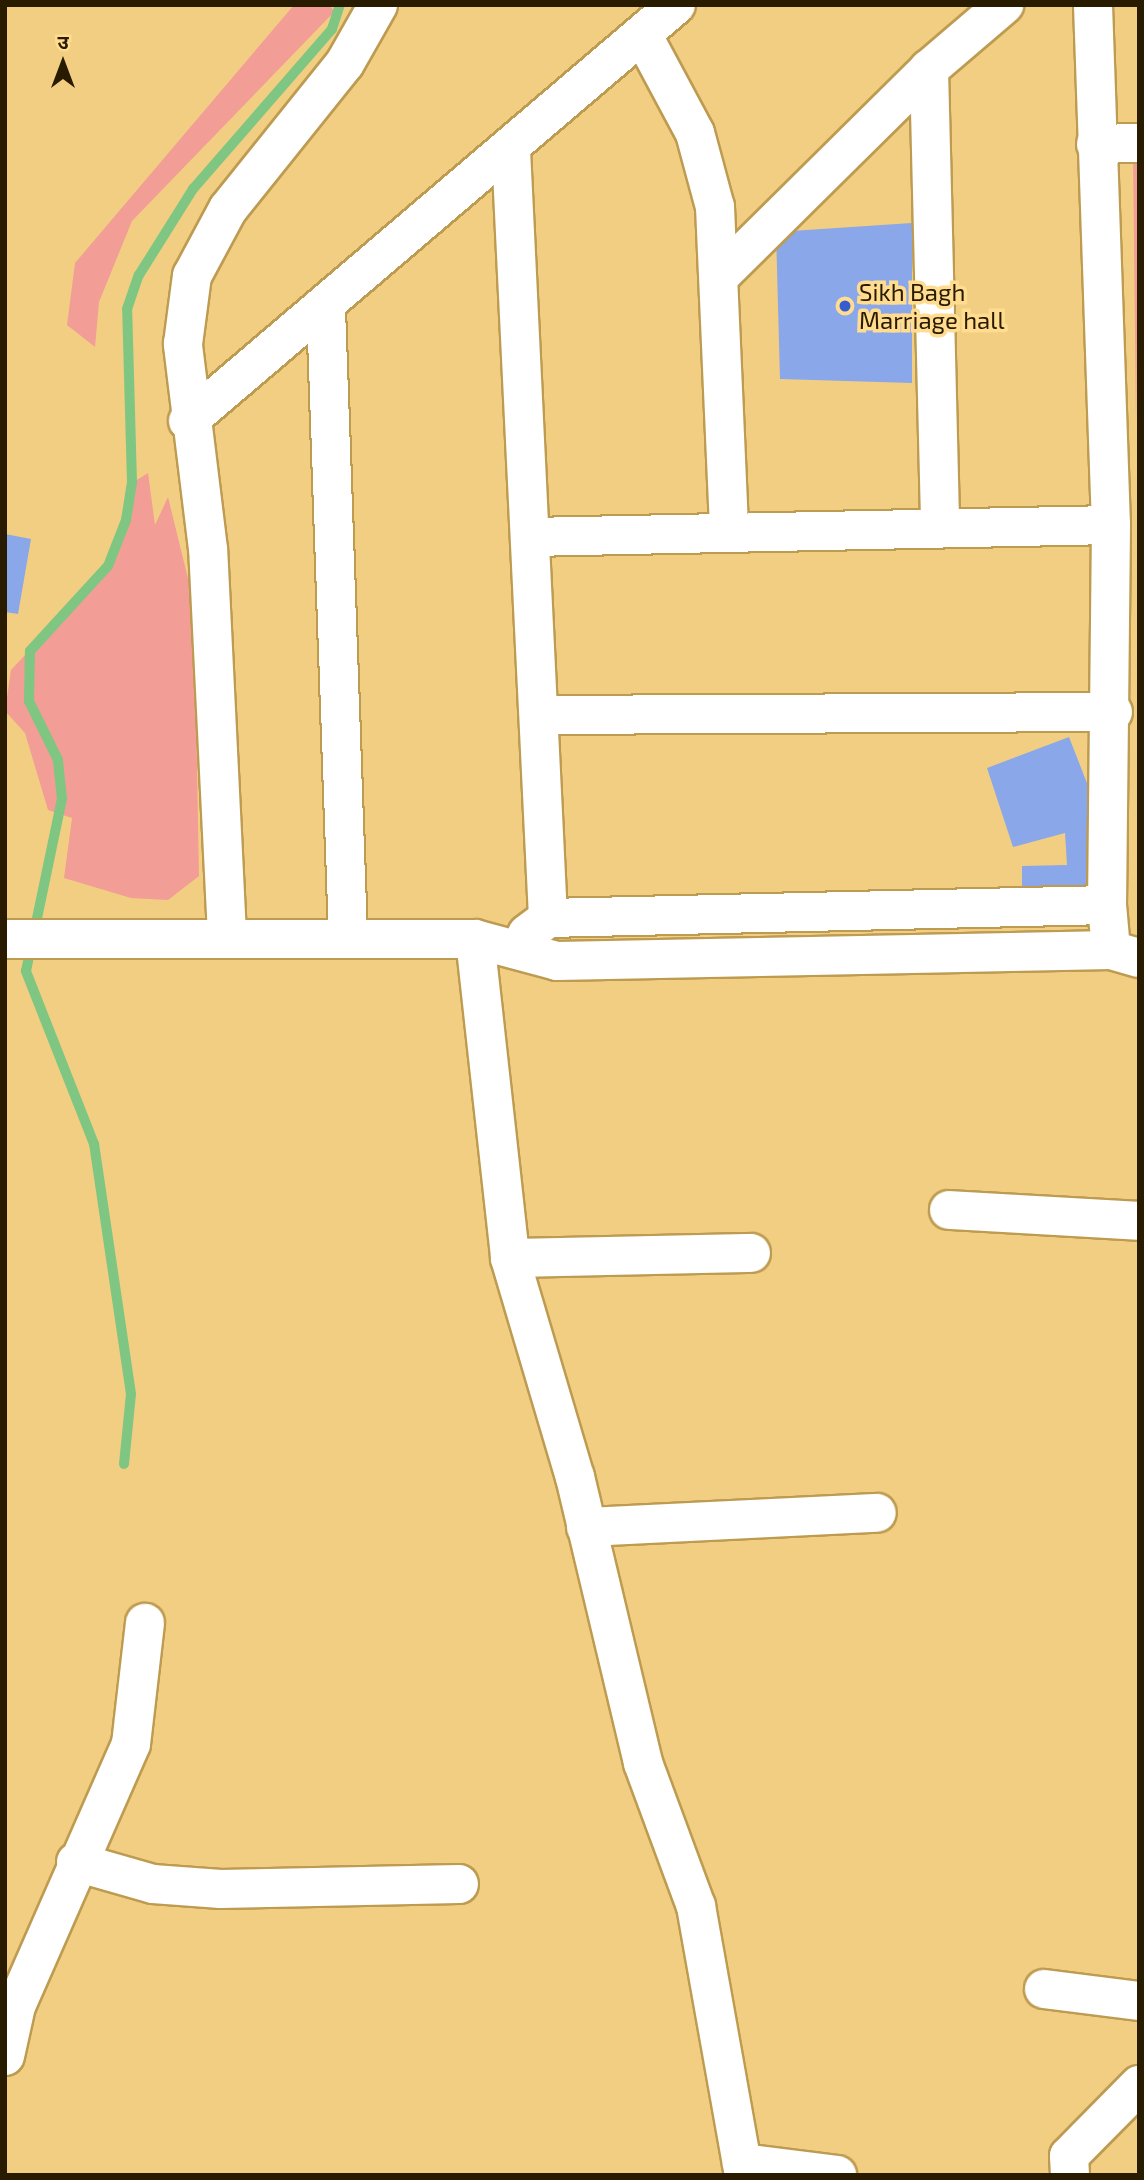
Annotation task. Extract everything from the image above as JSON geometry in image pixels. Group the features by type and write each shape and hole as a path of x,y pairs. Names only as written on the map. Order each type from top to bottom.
{"street":[{"path":"227,935 208,549 188,421 183,344 192,276 228,209 345,63 378,5"},
{"path":"188,421 326,309 676,5"},
{"path":"721,275 929,69 1004,5"},
{"path":"5,939 227,935 475,939 514,945 557,961 1125,954 1107,905 1113,712 1111,525 1123,440 1096,144 1093,5"},
{"path":"643,36 695,133 715,207 721,275 729,533"},
{"path":"929,69 940,527"},
{"path":"1096,144 1139,143"},
{"path":"511,150 548,918"},
{"path":"326,309 348,936"},
{"path":"530,537 1111,525"},
{"path":"539,715 1113,712"},
{"path":"514,945 548,918 1107,905"},
{"path":"475,939 510,1258 586,1527 643,1763 696,1906 743,2169 837,2175"},
{"path":"949,1210 1139,1220"},
{"path":"510,1258 751,1253"},
{"path":"586,1527 877,1513"},
{"path":"5,2056 11,2007 131,1744 145,1623"},
{"path":"76,1862 153,1884 221,1889 459,1884"},
{"path":"1044,1989 1139,2001"},
{"path":"1070,2175 1069,2156 1139,2085"}],"shaded area":[{"path":"294,5 330,5 334,12 132,221 99,302 95,347 67,325 75,263"},
{"path":"1133,155 1139,155 1136,424"},
{"path":"148,473 155,525 168,497 194,603 199,876 168,900 131,898 64,878 72,818 48,810 25,733 5,711 11,670 108,566 132,483"}],"building":[{"name":"Sikh Bagh Marriage hall","path":"912,223 912,383 780,379 776,232"},
{"path":"5,534 31,539 18,614 5,612"},
{"path":"1069,737 1101,819 1091,890 1022,891 1022,866 1067,865 1065,833 1013,847 987,768"}],"waterway":[{"path":"124,1464 131,1394 94,1144 26,971 62,799 58,760 29,701 30,651 108,566 126,520 132,483 127,309 139,275 193,189 332,29 340,5"}],"place":[{"name":"Sikh Bagh Marriage hall","path":"845,306"}]}
